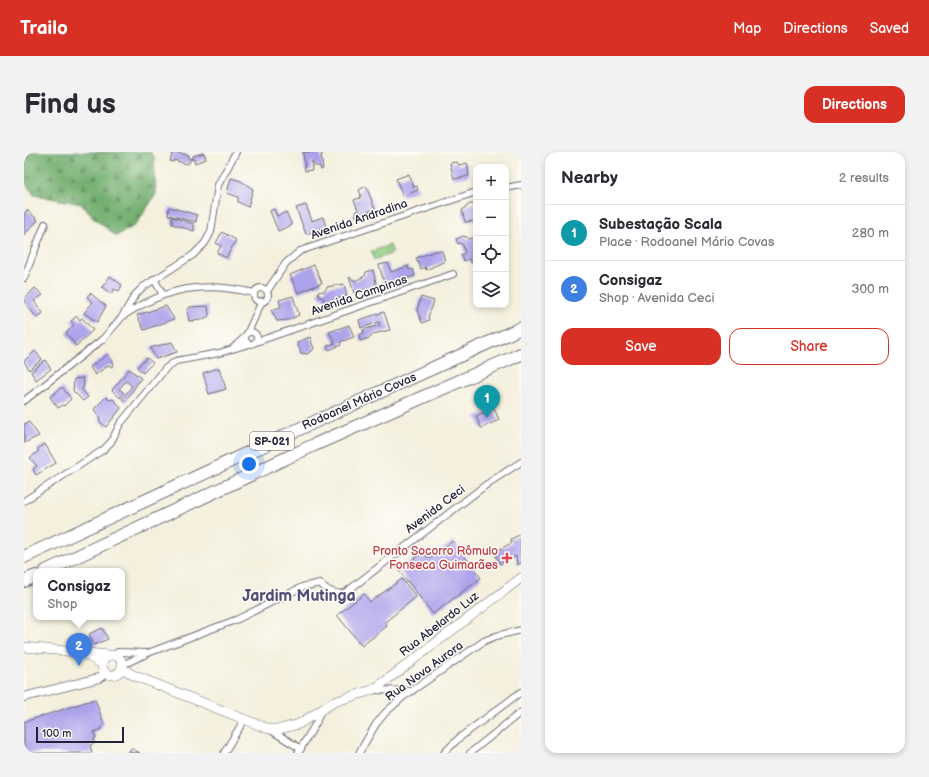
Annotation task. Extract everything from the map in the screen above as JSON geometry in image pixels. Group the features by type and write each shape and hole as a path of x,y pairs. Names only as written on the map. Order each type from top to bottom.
{"highway":[{"name":"Rodoanel Mário Covas","path":"24,557 521,328"},
{"name":"Rodoanel Mário Covas","path":"52,568 332,436 521,354"}],"main road":[{"name":"Rua Abelardo Luz","path":"121,669 244,720 269,729 280,729 299,724 338,700 372,690 521,578"},
{"name":"Avenida Ceci","path":"24,647 84,654 96,653 111,655"},
{"name":"Avenida Ceci","path":"84,654 102,664"},
{"path":"111,655 121,660 121,669 113,675 106,673 102,664 111,655"}],"street":[{"path":"24,401 103,339 122,317 135,295 154,280 193,255 205,243 211,232 218,185 236,152"},
{"path":"509,187 521,185"},
{"name":"Avenida Andradina","path":"267,291 286,263 300,251 473,193"},
{"path":"24,278 45,224"},
{"name":"Avenida Campinas","path":"231,350 252,336 272,336 453,274"},
{"path":"154,280 163,295"},
{"path":"122,317 151,299 175,290 213,286 254,293"},
{"path":"24,501 103,450 111,442 120,424 166,368 176,361 231,350 249,344 252,336 250,324 262,301 267,298 267,291 262,288 256,290 254,293"},
{"path":"254,293 256,299 262,301"},
{"name":"Avenida Ceci","path":"121,669 148,653 238,619 302,587 320,583 325,589 340,594 345,593 487,484 521,462"},
{"name":"Rua Nova Aurora","path":"358,753 376,724 397,702 412,690 484,641 496,636 521,630"},
{"name":"Avenida Ceci","path":"111,655 118,652 148,653"},
{"path":"24,697 99,678 106,673"},
{"name":"Rua Abelardo Luz","path":"372,690 412,690"},
{"path":"397,702 398,690"},
{"path":"444,753 464,734 521,692"},
{"path":"269,729 300,751 316,723 320,712"},
{"path":"470,753 521,712"},
{"path":"224,753 244,720"},
{"path":"280,729 289,743"}],"green space":[{"path":"24,152 150,152 154,157 156,194 136,225 116,236 94,218 81,204 34,195 24,181"},
{"path":"390,245 393,253 374,260 371,251"}],"building":[{"path":"173,152 189,155 188,158 190,159 193,158 193,156 204,153 206,159 195,163 194,159 190,160 189,163 186,164 174,160 173,162 170,161"},
{"path":"303,152 323,152 321,155 323,169 321,170 320,166 314,166 313,162 311,162 312,170 305,171"},
{"path":"457,162 459,165 467,163 469,176 454,179 450,163"},
{"path":"409,174 414,187 417,186 418,190 403,196 396,179"},
{"path":"231,178 241,181 253,189 248,207 238,202 238,197 227,193"},
{"path":"366,186 375,209 356,217 355,212 358,210 354,200 360,198 361,195 359,190"},
{"path":"470,204 473,204 473,221 465,222 462,210"},
{"path":"306,205 312,221 323,217 326,227 306,234 296,208"},
{"path":"169,207 197,215 196,222 168,215"},
{"path":"274,209 277,216 286,212 292,225 278,231 270,211"},
{"path":"27,210 38,220 24,235 24,214"},
{"path":"172,217 194,224 194,231 172,224"},
{"path":"222,232 236,240 226,258 217,253 221,246 216,243"},
{"path":"463,236 467,237 468,239 473,238 473,262 471,263 469,259 464,261 461,255 465,253 463,245 460,243 458,244 456,239"},
{"path":"435,251 442,251 445,261 426,270 425,267 421,269 416,258"},
{"path":"388,263 391,272 408,266 409,270 413,269 415,276 385,285 379,265"},
{"path":"314,265 322,283 298,293 290,275"},
{"path":"373,270 377,287 354,293 349,277 355,281 365,276 366,272"},
{"path":"110,276 122,285 119,291 114,289 111,294 102,287"},
{"path":"344,284 347,296 333,300 333,304 327,305 323,298 319,296 318,292 325,291 327,287"},
{"path":"35,288 43,295 34,301 43,313 37,318 24,301 24,299"},
{"path":"90,293 106,306 97,322 84,313 93,302 87,297"},
{"path":"293,296 299,315 288,320 277,321 271,310 281,307 279,300"},
{"path":"421,297 434,301 428,317 429,320 422,323 417,310"},
{"path":"166,306 174,319 144,330 137,315"},
{"path":"208,306 209,316 201,320 189,321 187,311 190,307"},
{"path":"384,312 390,330 373,334 370,338 360,341 359,335 364,333 363,330 380,325 379,322 361,328 359,320"},
{"path":"77,316 80,320 82,318 93,330 76,346 66,333 74,325 71,321"},
{"path":"349,325 354,337 340,342 341,345 329,350 327,346 335,343 329,332"},
{"path":"310,337 314,349 307,354 301,353 297,342"},
{"path":"172,342 177,352 156,359 150,348"},
{"path":"35,351 42,359 29,370 24,361"},
{"path":"108,354 114,364 112,367 109,365 95,375 90,367"},
{"path":"147,358 153,363 143,373 137,367"},
{"path":"45,360 51,369 36,380 31,372"},
{"path":"219,368 226,389 209,394 203,373"},
{"path":"129,369 141,378 125,402 122,399 132,386 126,381 119,389 124,393 120,398 112,390"},
{"path":"83,378 84,385 82,390 88,397 83,401 73,391 74,379"},
{"path":"62,387 71,399 64,406 63,405 58,408 50,397"},
{"path":"106,397 109,400 113,399 121,408 106,427 100,422 94,409"},
{"path":"494,408 499,420 481,428 476,416"},
{"path":"29,422 39,436 24,443 24,424"},
{"path":"45,444 56,463 36,475 33,469 37,466 30,458 39,451 37,449"},
{"path":"521,534 521,563 517,565 516,556 500,564 494,552 512,543 511,539"},
{"path":"453,541 481,578 433,614 399,570 423,552 429,559"},
{"path":"402,579 416,597 385,622 387,626 362,646 337,615 364,594 370,602"},
{"path":"102,628 108,639 94,645 89,634"},
{"path":"95,699 104,724 100,730 94,732 96,738 94,739 95,743 90,745 92,753 24,753 24,722"},
{"path":"131,748 140,753 128,753"}],"place":[{"name":"Subestação Scala","path":"487,418"},
{"name":"Pronto Socorro Rômulo Fonseca Guimarães","path":"507,558"},
{"name":"Consigaz","path":"79,666"}],"district":[{"name":"Jardim Mutinga","path":"299,595"}]}
